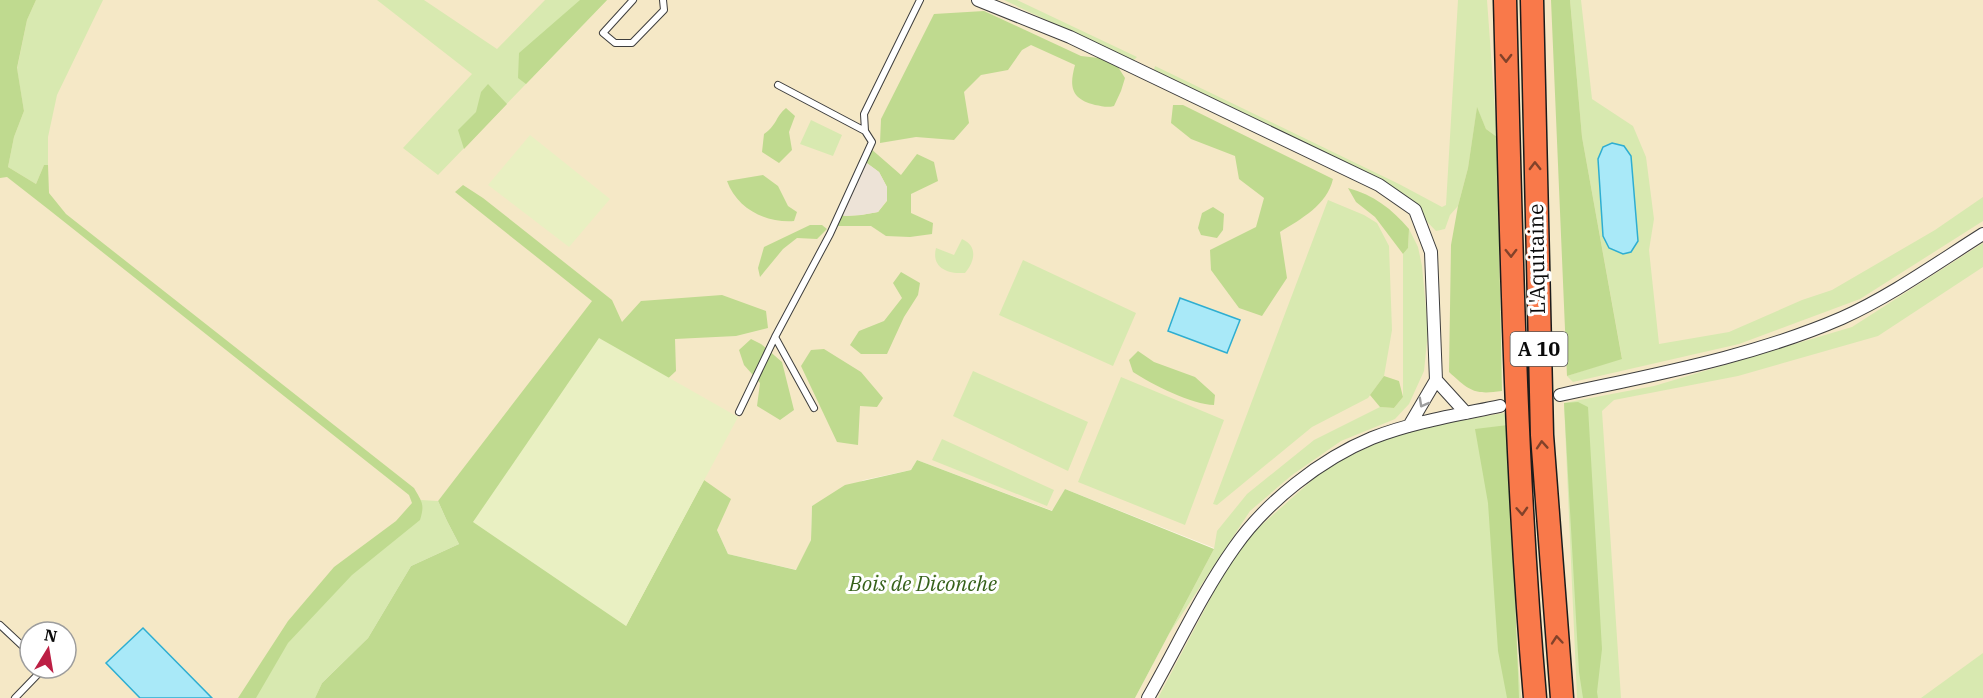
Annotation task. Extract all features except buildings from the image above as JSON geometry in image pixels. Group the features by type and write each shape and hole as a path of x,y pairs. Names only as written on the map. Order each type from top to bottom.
{"highway":[{"name":"L'Aquitaine","path":"1505,0 1514,354 1527,601 1535,698"},
{"name":"L'Aquitaine","path":"1532,0 1542,435 1562,698"}],"street":[{"path":"978,0 1070,37 1379,184 1415,210 1431,252 1436,380 1409,426"},
{"path":"1560,395 1751,352 1796,336 1844,317 1885,295 1983,234"},
{"path":"1436,380 1466,413"},
{"path":"1148,698 1235,546 1257,519 1279,498 1332,458 1370,439 1409,426 1500,406"}],"lane":[{"path":"633,0 603,33 615,43 632,43 664,10 663,0"},
{"path":"739,412 830,234 872,142 865,130 864,114 920,0"},
{"path":"778,85 865,130"},
{"path":"776,337 814,408"},
{"path":"0,625 18,642"},
{"path":"15,698 32,680"}],"shaded area":[{"path":"0,0 1983,0 1983,698 1135,698 1214,548 1065,489 1053,511 917,460 911,470 864,480 812,506 811,540 797,570 728,554 717,530 626,626 452,484 438,501 322,683 315,698 0,698"},
{"path":"864,161 879,172 887,187 887,200 878,212 845,216 840,214"}],"green space":[{"path":"0,0 36,0 27,20 17,68 24,111 14,137 8,167 36,184 44,165 48,165 49,193 66,214 414,488 421,500 420,520 352,575 288,643 256,698 238,698 288,621 334,567 396,521 412,503 409,495 48,209 7,177 0,178"},
{"path":"36,0 103,0 57,95 48,137 48,165 44,165 36,184 8,167 14,137 24,111 17,69 27,20"},
{"path":"377,0 424,0 497,49 545,0 607,0 438,175 403,148 472,74"},
{"path":"580,0 607,0 526,84 518,78 519,53"},
{"path":"1004,0 1017,0 1137,57 1133,61"},
{"path":"1458,0 1487,0 1497,137 1486,129 1477,108 1468,168 1458,206 1450,215 1445,229 1436,231 1406,200 1153,73 1155,66 1442,207 1446,205"},
{"path":"1551,0 1570,0 1582,137 1622,359 1567,376"},
{"path":"1570,0 1581,0 1592,99 1633,126 1646,157 1654,219 1649,250 1659,344 1729,332 1802,300 1832,290 1935,230 1983,197 1983,221 1860,299 1739,344 1573,382 1567,376 1622,358 1582,137"},
{"path":"984,11 1081,56 1108,59 1118,67 1125,78 1114,106 1095,105 1081,99 1072,86 1075,65 1031,45 1022,50 1008,70 981,75 964,92 969,123 954,140 916,137 880,143 881,119 934,14"},
{"path":"488,84 507,104 464,149 458,130 476,112 481,92"},
{"path":"1173,105 1183,105 1333,179 1319,204 1280,232 1287,278 1262,316 1239,308 1211,270 1210,250 1256,227 1264,198 1239,179 1235,156 1191,139 1171,123"},
{"path":"1477,107 1486,129 1497,137 1502,391 1493,392 1473,390 1449,372 1451,245 1468,168"},
{"path":"786,108 795,116 789,132 792,150 779,163 762,152 764,134"},
{"path":"811,120 842,135 833,156 800,144"},
{"path":"530,135 610,199 569,247 488,185"},
{"path":"870,148 901,175 917,154 934,162 938,181 911,194 911,213 933,223 932,234 910,237 886,236 871,226 834,226 840,214 845,216 878,212 887,201 887,187 879,172 864,161"},
{"path":"763,175 778,186 788,206 797,212 794,221 773,220 754,212 738,199 727,181"},
{"name":"Bois de Diconche","path":"463,185 483,198 612,300 622,322 641,301 722,295 766,311 768,328 736,336 675,339 676,371 661,385 626,626 704,480 731,499 717,530 728,554 796,570 811,540 812,506 845,485 911,470 917,460 1052,511 1065,489 1214,549 1135,698 315,698 322,683 368,638 411,566 459,544 438,501 592,301 455,192"},
{"path":"1348,188 1382,204 1409,229 1408,248 1403,254 1375,217 1356,202"},
{"path":"1328,200 1377,223 1389,246 1392,330 1384,376 1368,398 1312,427 1217,505 1213,504"},
{"path":"1213,207 1224,214 1223,230 1217,238 1201,235 1198,228 1202,213"},
{"path":"810,225 822,225 827,229 817,239 797,238 783,249 760,277 758,268 764,247"},
{"path":"1409,229 1418,247 1422,266 1428,331 1424,371 1409,404 1395,419 1341,441 1292,475 1250,511 1169,634 1214,549 1217,531 1247,494 1314,440 1380,407 1394,408 1403,397 1403,254 1408,248"},
{"path":"962,239 973,250 973,259 965,273 947,271 938,265 935,255 936,248 954,255"},
{"path":"1983,243 1983,267 1878,336 1738,376 1614,400 1602,411 1621,698 1577,698 1564,403 1654,386 1852,327"},
{"path":"1023,260 1136,313 1113,366 999,315"},
{"path":"901,272 920,283 918,295 904,317 887,354 861,354 850,345 859,331 884,321 902,298 893,283"},
{"path":"599,338 738,417 626,626 473,522"},
{"path":"751,339 761,344 782,362 794,410 780,420 757,406 760,383 744,365 739,350"},
{"path":"824,349 861,372 883,398 877,407 860,406 858,445 837,442 801,366 811,350"},
{"path":"1138,351 1154,362 1195,377 1215,395 1214,405 1184,398 1133,372 1129,360"},
{"path":"973,371 1088,422 1068,471 953,416"},
{"path":"1384,376 1399,381 1403,397 1394,408 1380,407 1370,395"},
{"path":"1121,377 1224,420 1185,525 1078,482"},
{"path":"1578,402 1588,407 1602,649 1598,698 1583,698 1579,672 1564,403"},
{"path":"1504,413 1508,425 1521,698 1158,698 1217,586 1247,538 1328,466 1392,436"},
{"path":"1508,425 1519,698 1507,698 1498,651 1488,503 1475,429"},
{"path":"942,439 1054,490 1047,506 932,460"},
{"path":"421,500 438,501 459,544 411,566 368,638 322,683 315,698 248,698 294,626 419,514"},
{"path":"1983,653 1983,698 1921,698"}],"water":[{"path":"1612,143 1624,146 1631,156 1638,241 1631,252 1623,254 1609,248 1603,236 1598,159 1603,147"},
{"path":"1180,298 1240,320 1227,353 1168,331"},
{"path":"143,628 212,698 140,698 106,663"}]}
